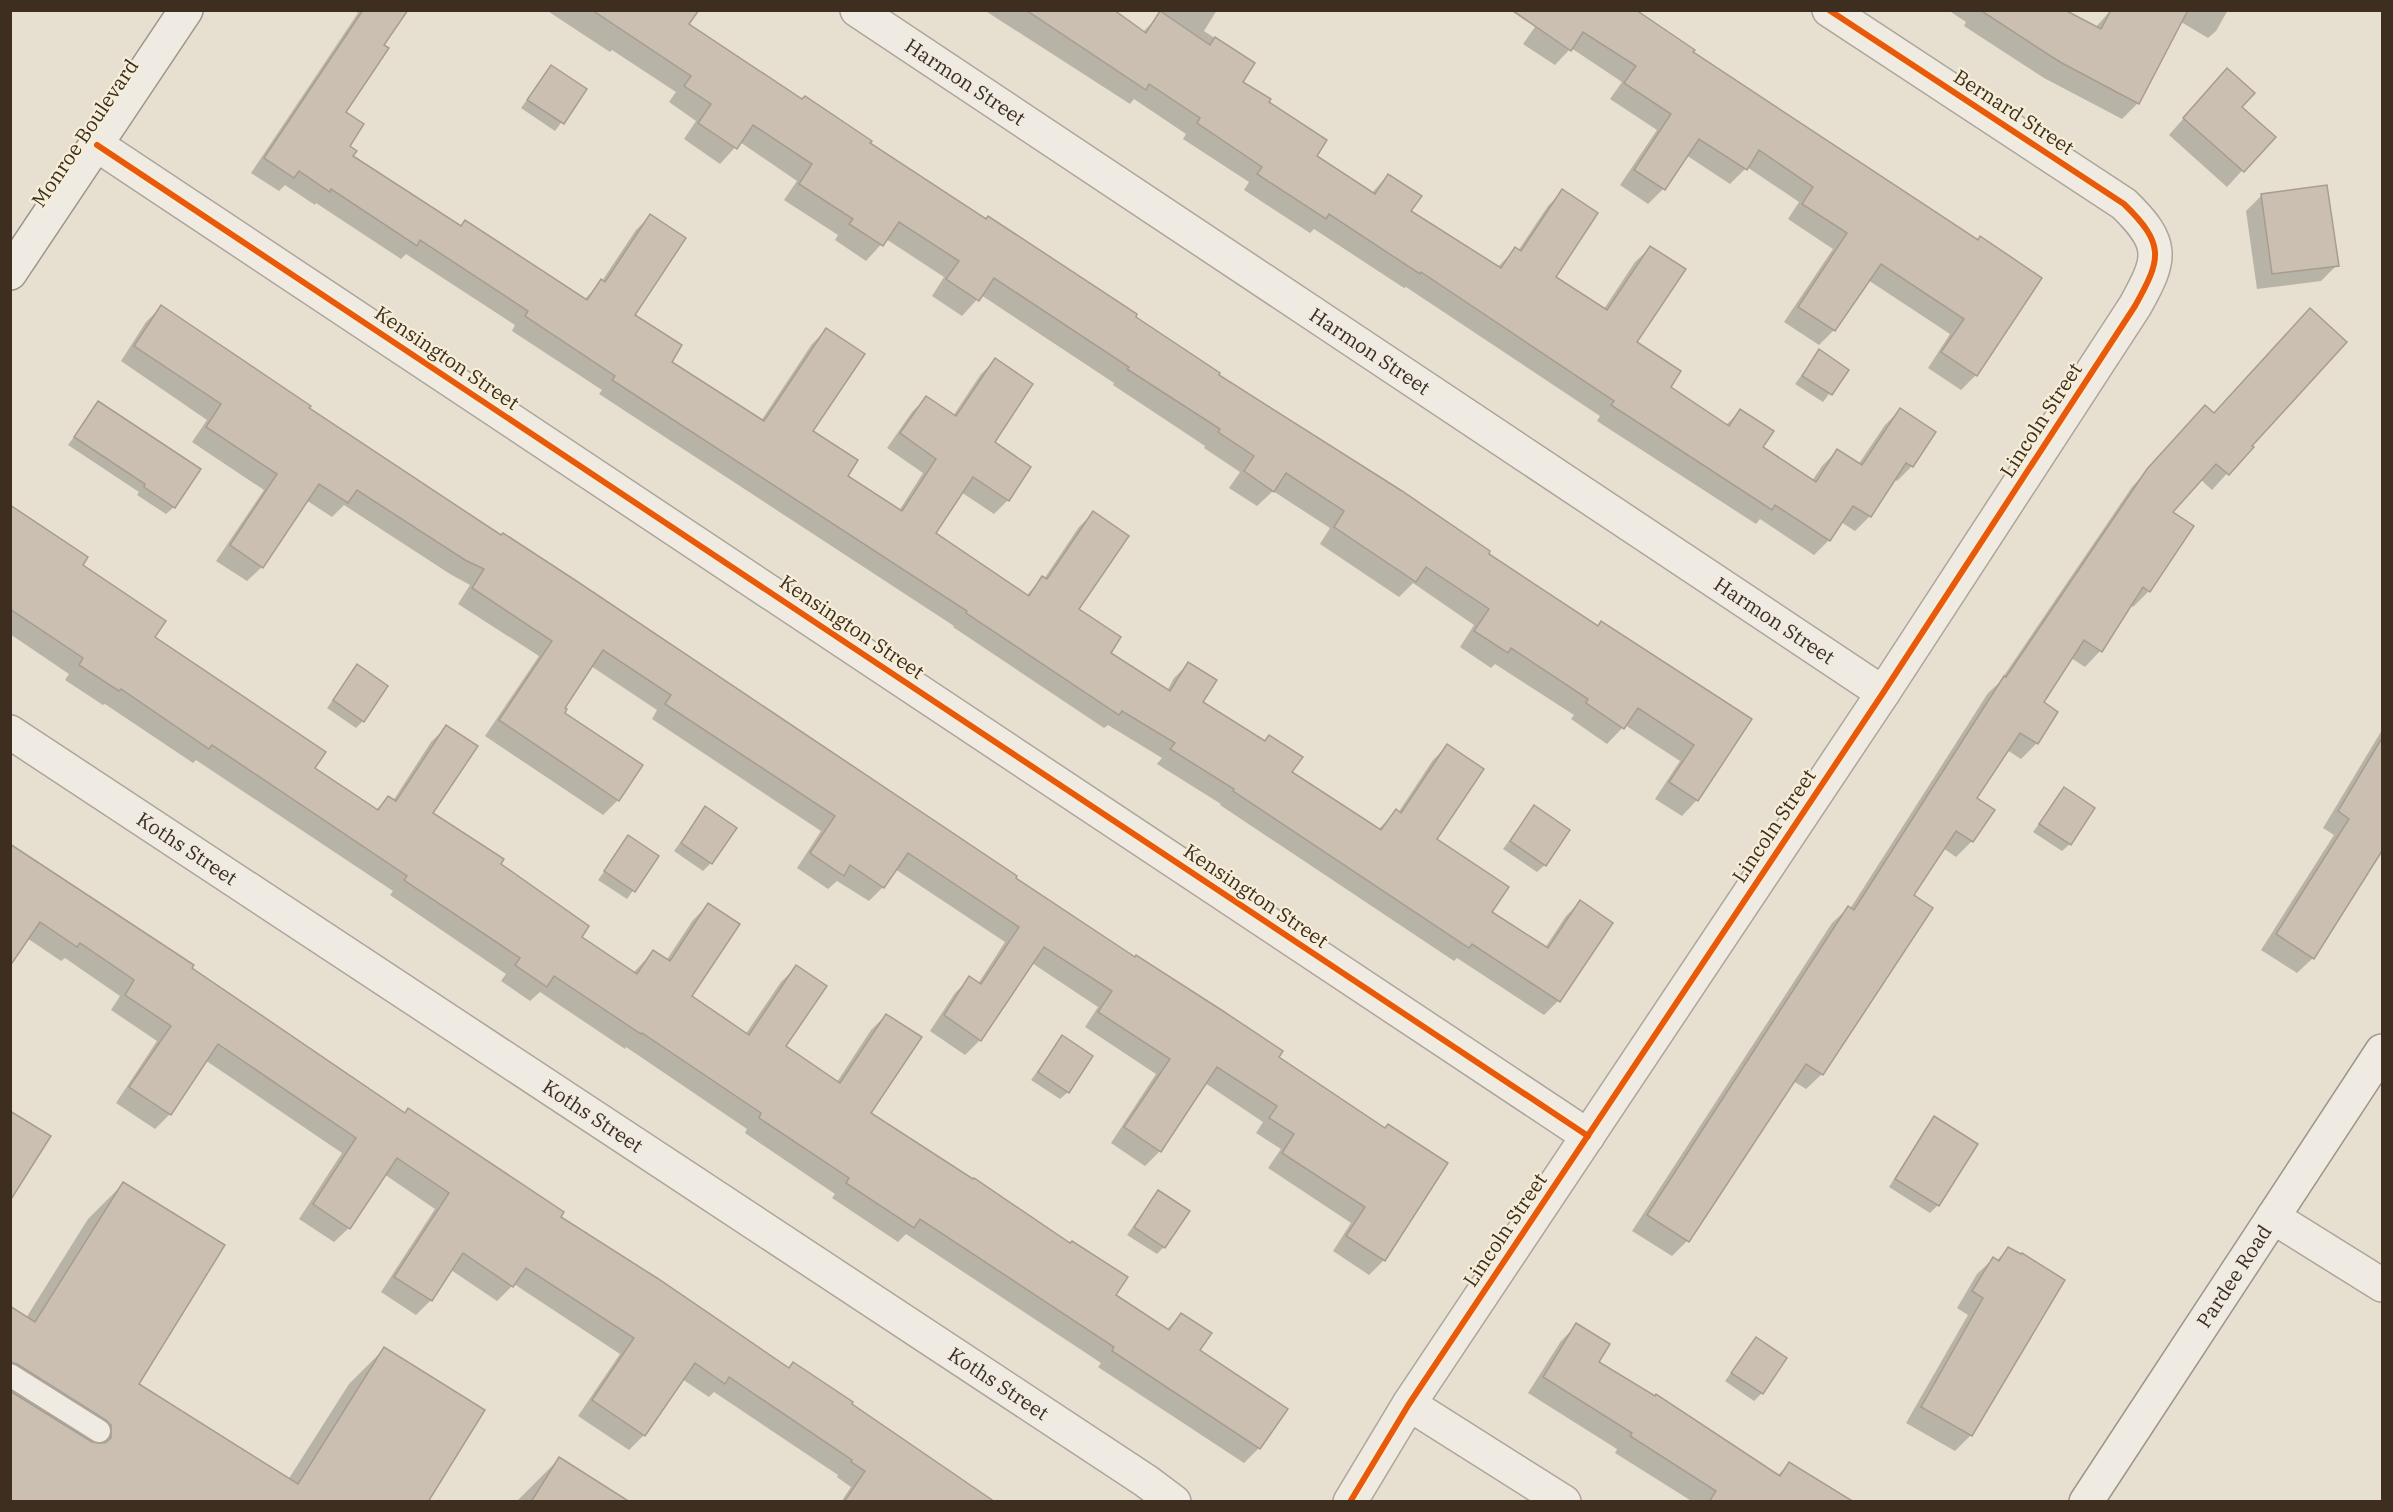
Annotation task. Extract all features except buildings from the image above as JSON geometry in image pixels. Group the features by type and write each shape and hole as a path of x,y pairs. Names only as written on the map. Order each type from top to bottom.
{"street":[{"name":"Monroe Boulevard","path":"10,273 186,10"},
{"name":"Harmon Street","path":"857,10 1883,693"},
{"name":"Bernard Street","path":"1829,10 2124,204 2143,222 2154,243 2157,261"},
{"name":"Kensington Street","path":"97,145 1588,1136"},
{"name":"Lincoln Street","path":"1409,1404 1883,693 2135,306 2150,280 2157,261"},
{"name":"Koths Street","path":"10,732 1126,1468 1174,1502"},
{"name":"Pardee Road","path":"2086,1502 2382,1051"},
{"path":"2273,1217 2382,1285"},
{"path":"1350,1502 1409,1404 1564,1502"}],"lane":[{"path":"10,1375 99,1431"}],"cycle path":[{"path":"1350,1502 1409,1404 1883,693 2135,306 2154,263 2153,241 2147,230 2124,204 1829,10"},
{"path":"97,145 1588,1136"}]}
